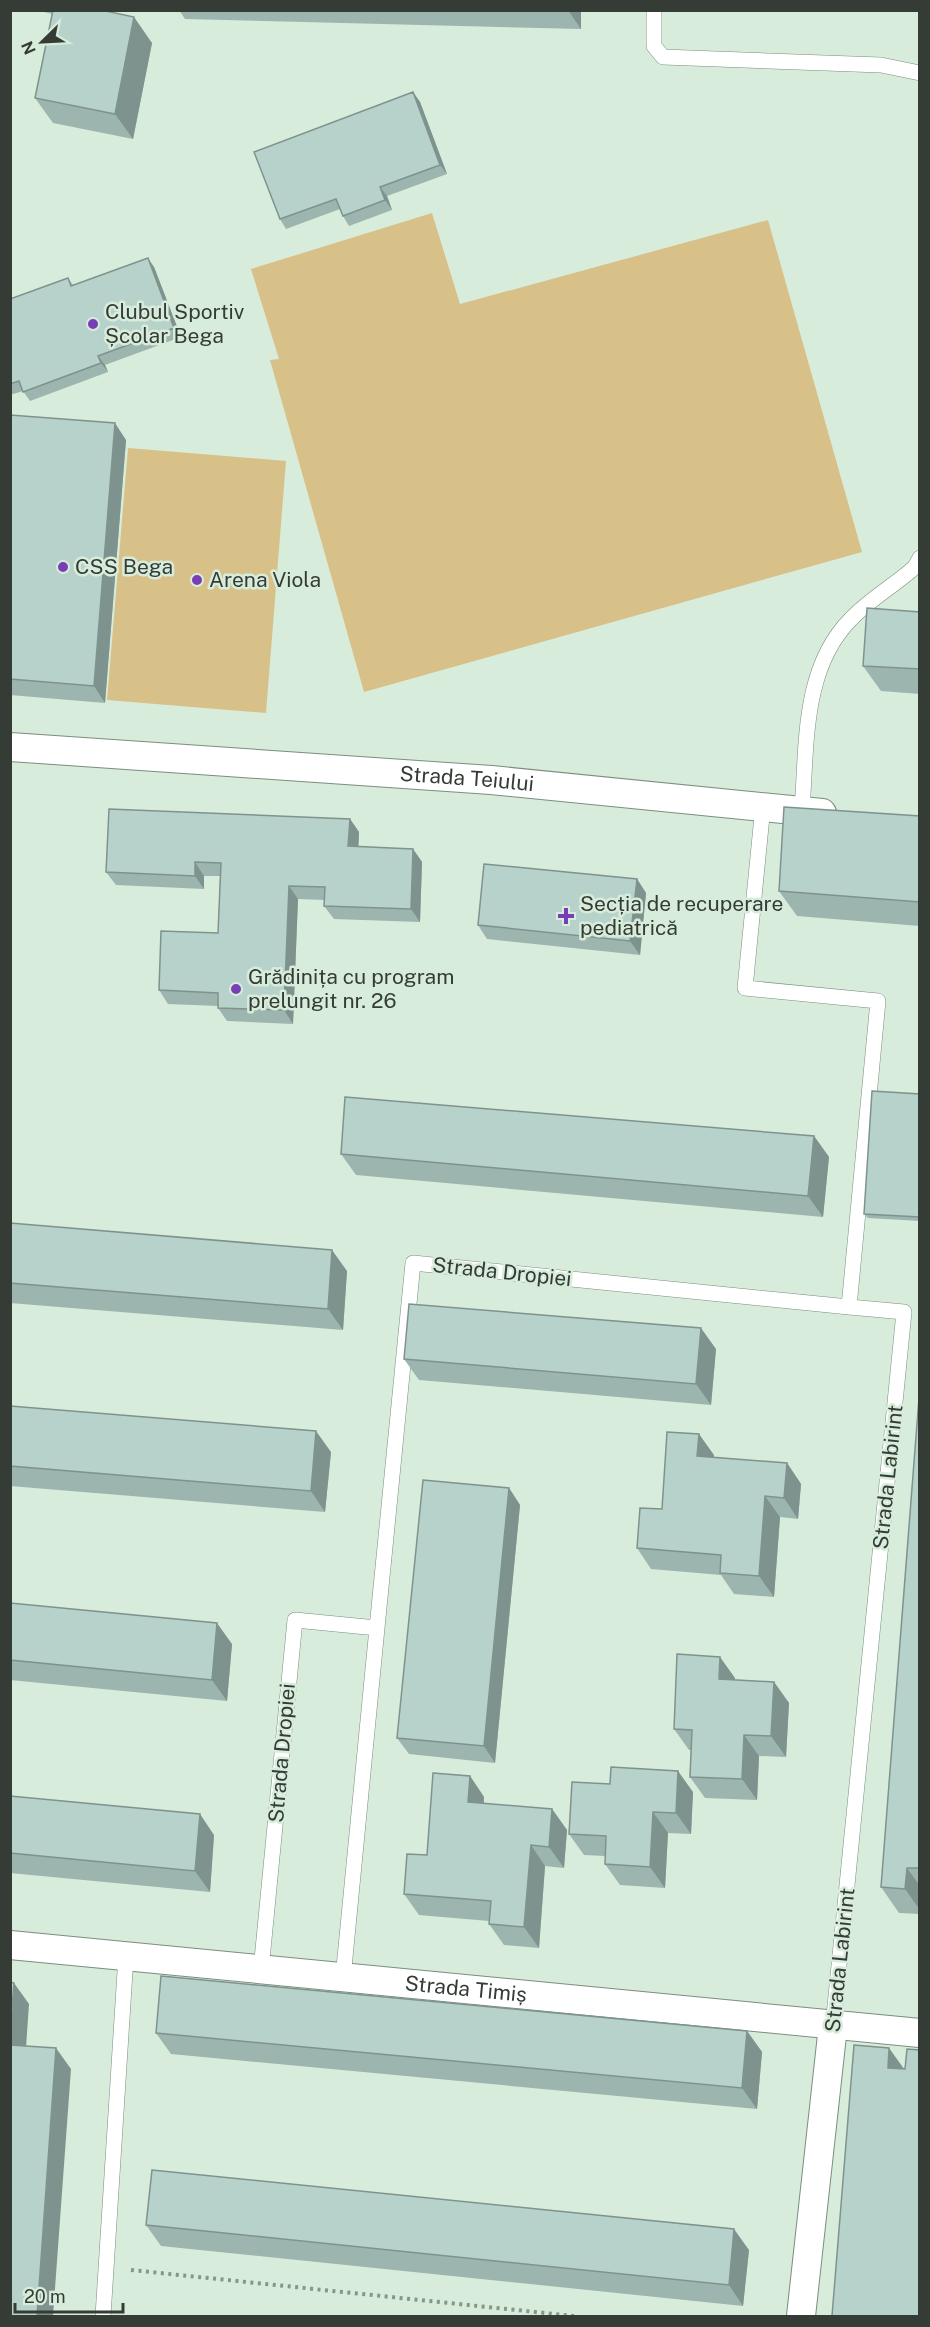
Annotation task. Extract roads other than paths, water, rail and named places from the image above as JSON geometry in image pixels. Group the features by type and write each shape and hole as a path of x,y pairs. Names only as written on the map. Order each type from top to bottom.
{"street":[{"name":"Strada Teiului","path":"10,747 491,780 849,816"},
{"name":"Strada Timiș","path":"10,1945 920,2033"},
{"name":"Strada Labirint","path":"801,2316 833,2026"}],"lane":[{"path":"654,10 654,46 663,57 881,65 920,73"},
{"path":"802,810 813,689 820,664 833,640 850,619 911,571 920,558"},
{"path":"763,806 745,988 878,1001 849,1306"},
{"name":"Strada Dropiei","path":"344,1978 413,1263 849,1306"},
{"name":"Strada Labirint","path":"833,2026 904,1312 849,1306"},
{"name":"Strada Dropiei","path":"261,1970 295,1620 377,1628"},
{"path":"103,2316 126,1956"}],"place":[{"name":"Clubul Sportiv Școlar Bega","path":"93,324"},
{"name":"CSS Bega","path":"63,567"},
{"name":"Arena Viola","path":"197,580"},
{"name":"Secția de recuperare pediatrică","path":"566,916"},
{"name":"Grădinița cu program prelungit nr. 26","path":"236,989"}]}
